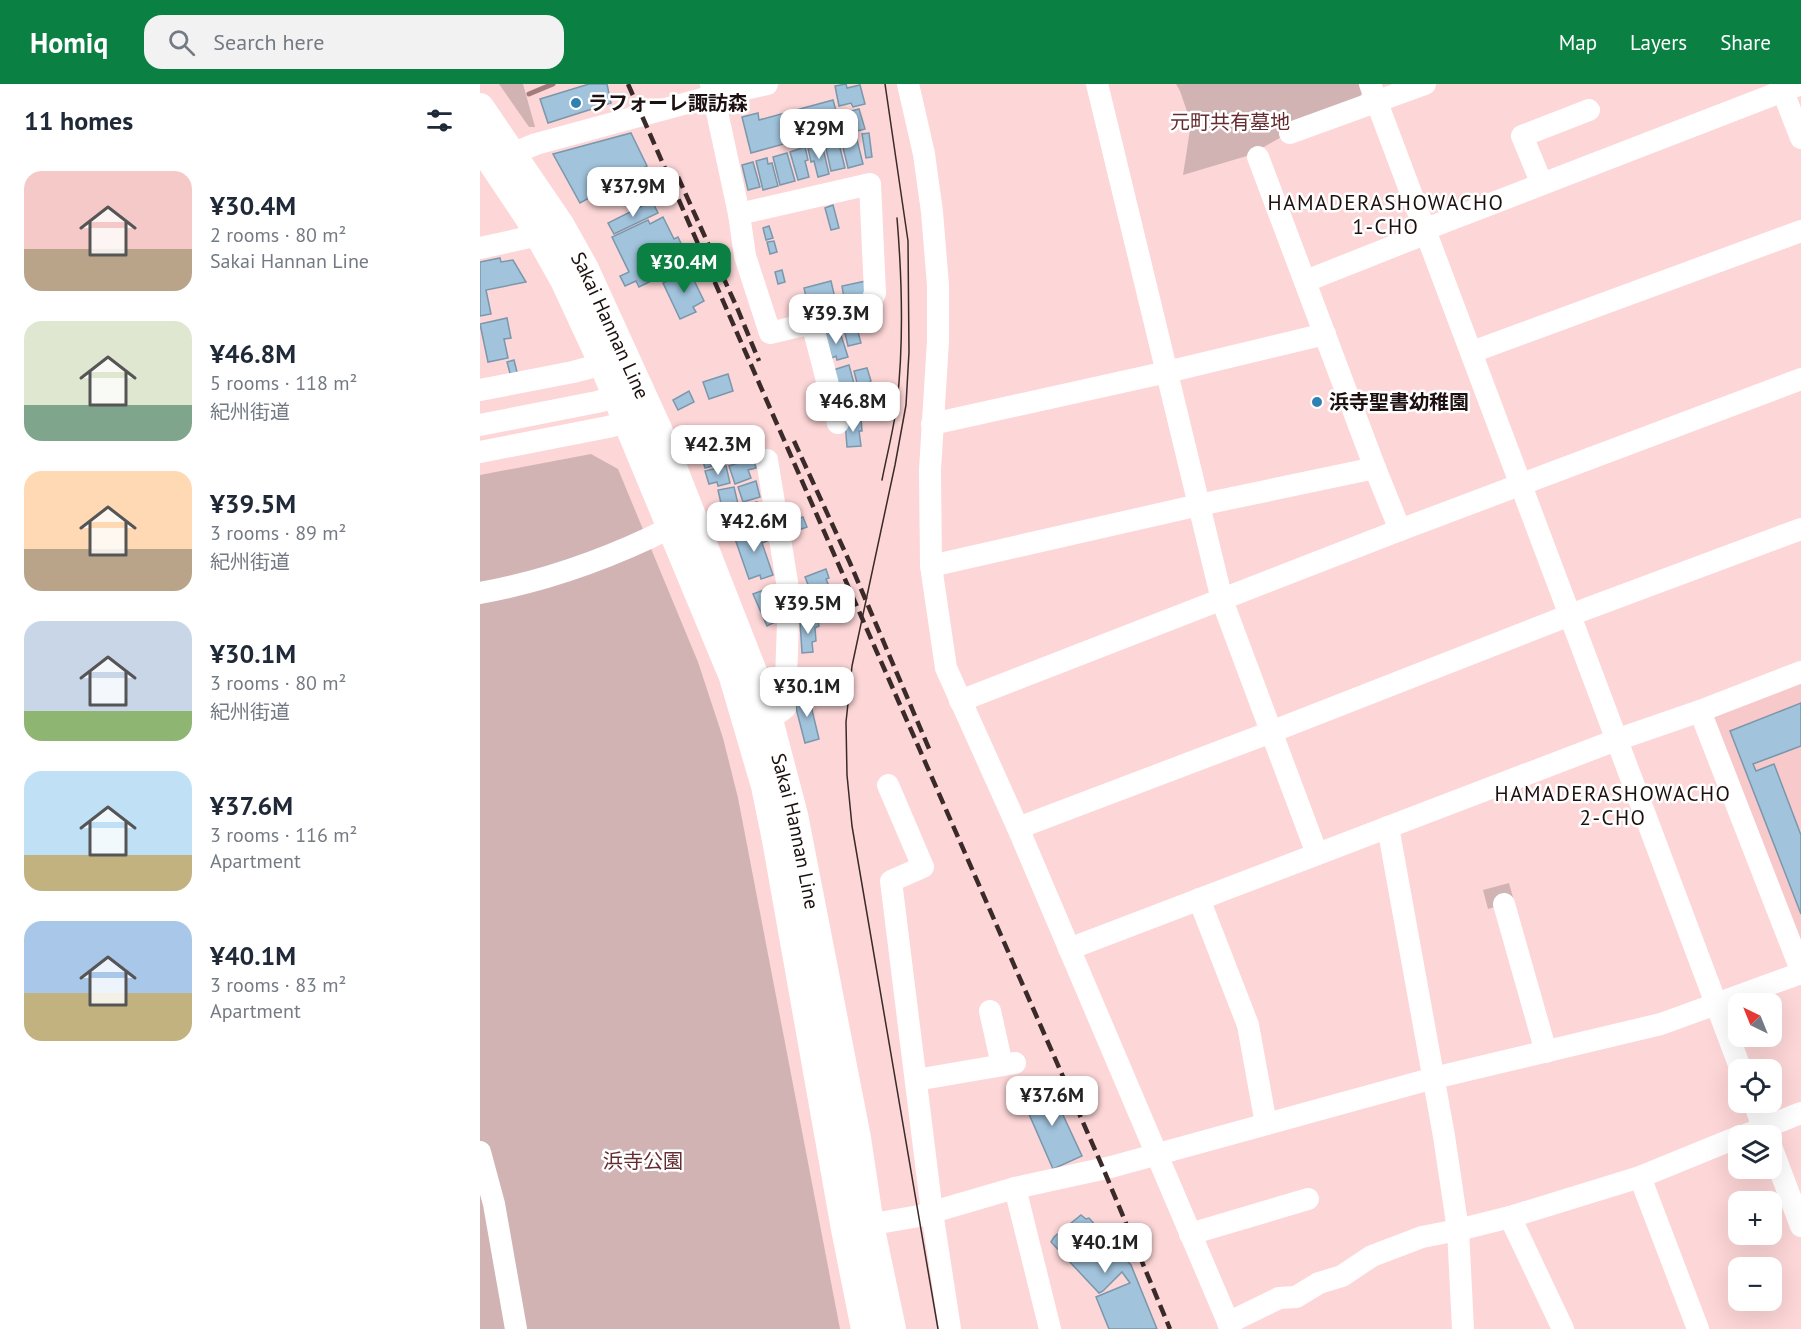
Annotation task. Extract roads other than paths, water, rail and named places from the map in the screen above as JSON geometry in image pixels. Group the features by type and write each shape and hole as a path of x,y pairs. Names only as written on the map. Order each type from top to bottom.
{"main road":[{"name":"Sakai Hannan Line","path":"480,107 495,154 564,280 603,364 634,406 754,674 769,720 794,815 857,1138 858,1227 865,1329"},
{"name":"Sakai Hannan Line","path":"495,154 561,226 585,269 634,406 670,528 733,677 765,786 858,1227 892,1329"}],"street":[{"path":"495,154 536,144 712,90 767,84"},
{"path":"908,84 924,154 938,285 938,341 930,470 932,566 946,668 1018,828 1229,1326 1279,1298 1296,1297 1319,1283 1342,1276 1372,1256 1422,1237 1510,1217 1640,1178 1728,1141"},
{"path":"1096,84 1222,600 1317,854"},
{"path":"1290,134 1373,92 1425,84"},
{"path":"1306,281 1788,86 1801,138"},
{"path":"712,90 739,214 745,256 770,333 868,308 875,293 870,184 739,214"},
{"path":"1373,92 1737,1059"},
{"path":"1542,184 1522,136 1588,110"},
{"path":"1258,157 1400,530"},
{"path":"1472,352 1801,231"},
{"path":"480,248 539,235"},
{"path":"812,323 838,423"},
{"path":"933,424 1325,334"},
{"path":"480,390 603,364"},
{"path":"960,701 1400,530 1801,379"},
{"path":"480,425 634,406"},
{"path":"480,452 634,406"},
{"path":"766,460 789,594 785,708 769,720"},
{"path":"932,566 1199,505 1375,468"},
{"path":"480,593 565,572 670,528"},
{"path":"1018,828 1569,615 1801,529"},
{"path":"1069,948 1801,672"},
{"path":"858,1227 932,1212 1015,1188 1111,1167 1434,1078 1661,1024 1801,971 1700,711"},
{"path":"888,785 924,867 891,881 932,1212 950,1329"},
{"path":"1388,828 1434,1078 1458,1230 1463,1329"},
{"path":"1199,899 1248,1025 1266,1124"},
{"path":"1504,904 1546,1052"},
{"path":"916,1080 1009,1064 990,1011"},
{"path":"1775,1125 1801,1113"},
{"path":"480,1152 494,1204 516,1329"},
{"path":"1782,1176 1801,1226"},
{"path":"1640,1178 1698,1329"},
{"path":"1015,1188 1050,1329"},
{"path":"1190,1234 1308,1199"},
{"path":"1510,1217 1563,1329"}],"waterway":[{"path":"529,94 553,84"}],"tram line":[{"path":"885,84 908,241 909,352 906,405 852,666 846,722 847,775 852,826 938,1329"},
{"path":"882,480 896,412 901,357 901,287 897,218"}],"railway":[{"path":"628,84 1103,1168 1170,1329"},
{"path":"678,177 759,361"},
{"path":"794,441 850,563 930,751"}],"place":[{"name":"ラフォーレ諏訪森","path":"576,103"},
{"name":"浜寺聖書幼稚園","path":"1317,402"}],"district":[{"name":"HAMADERASHOWACHO 1-CHO","path":"1386,215"},
{"name":"HAMADERASHOWACHO 2-CHO","path":"1613,806"}],"park label":[{"name":"元町共有墓地","path":"1230,122"},
{"name":"浜寺公園","path":"643,1161"}]}
